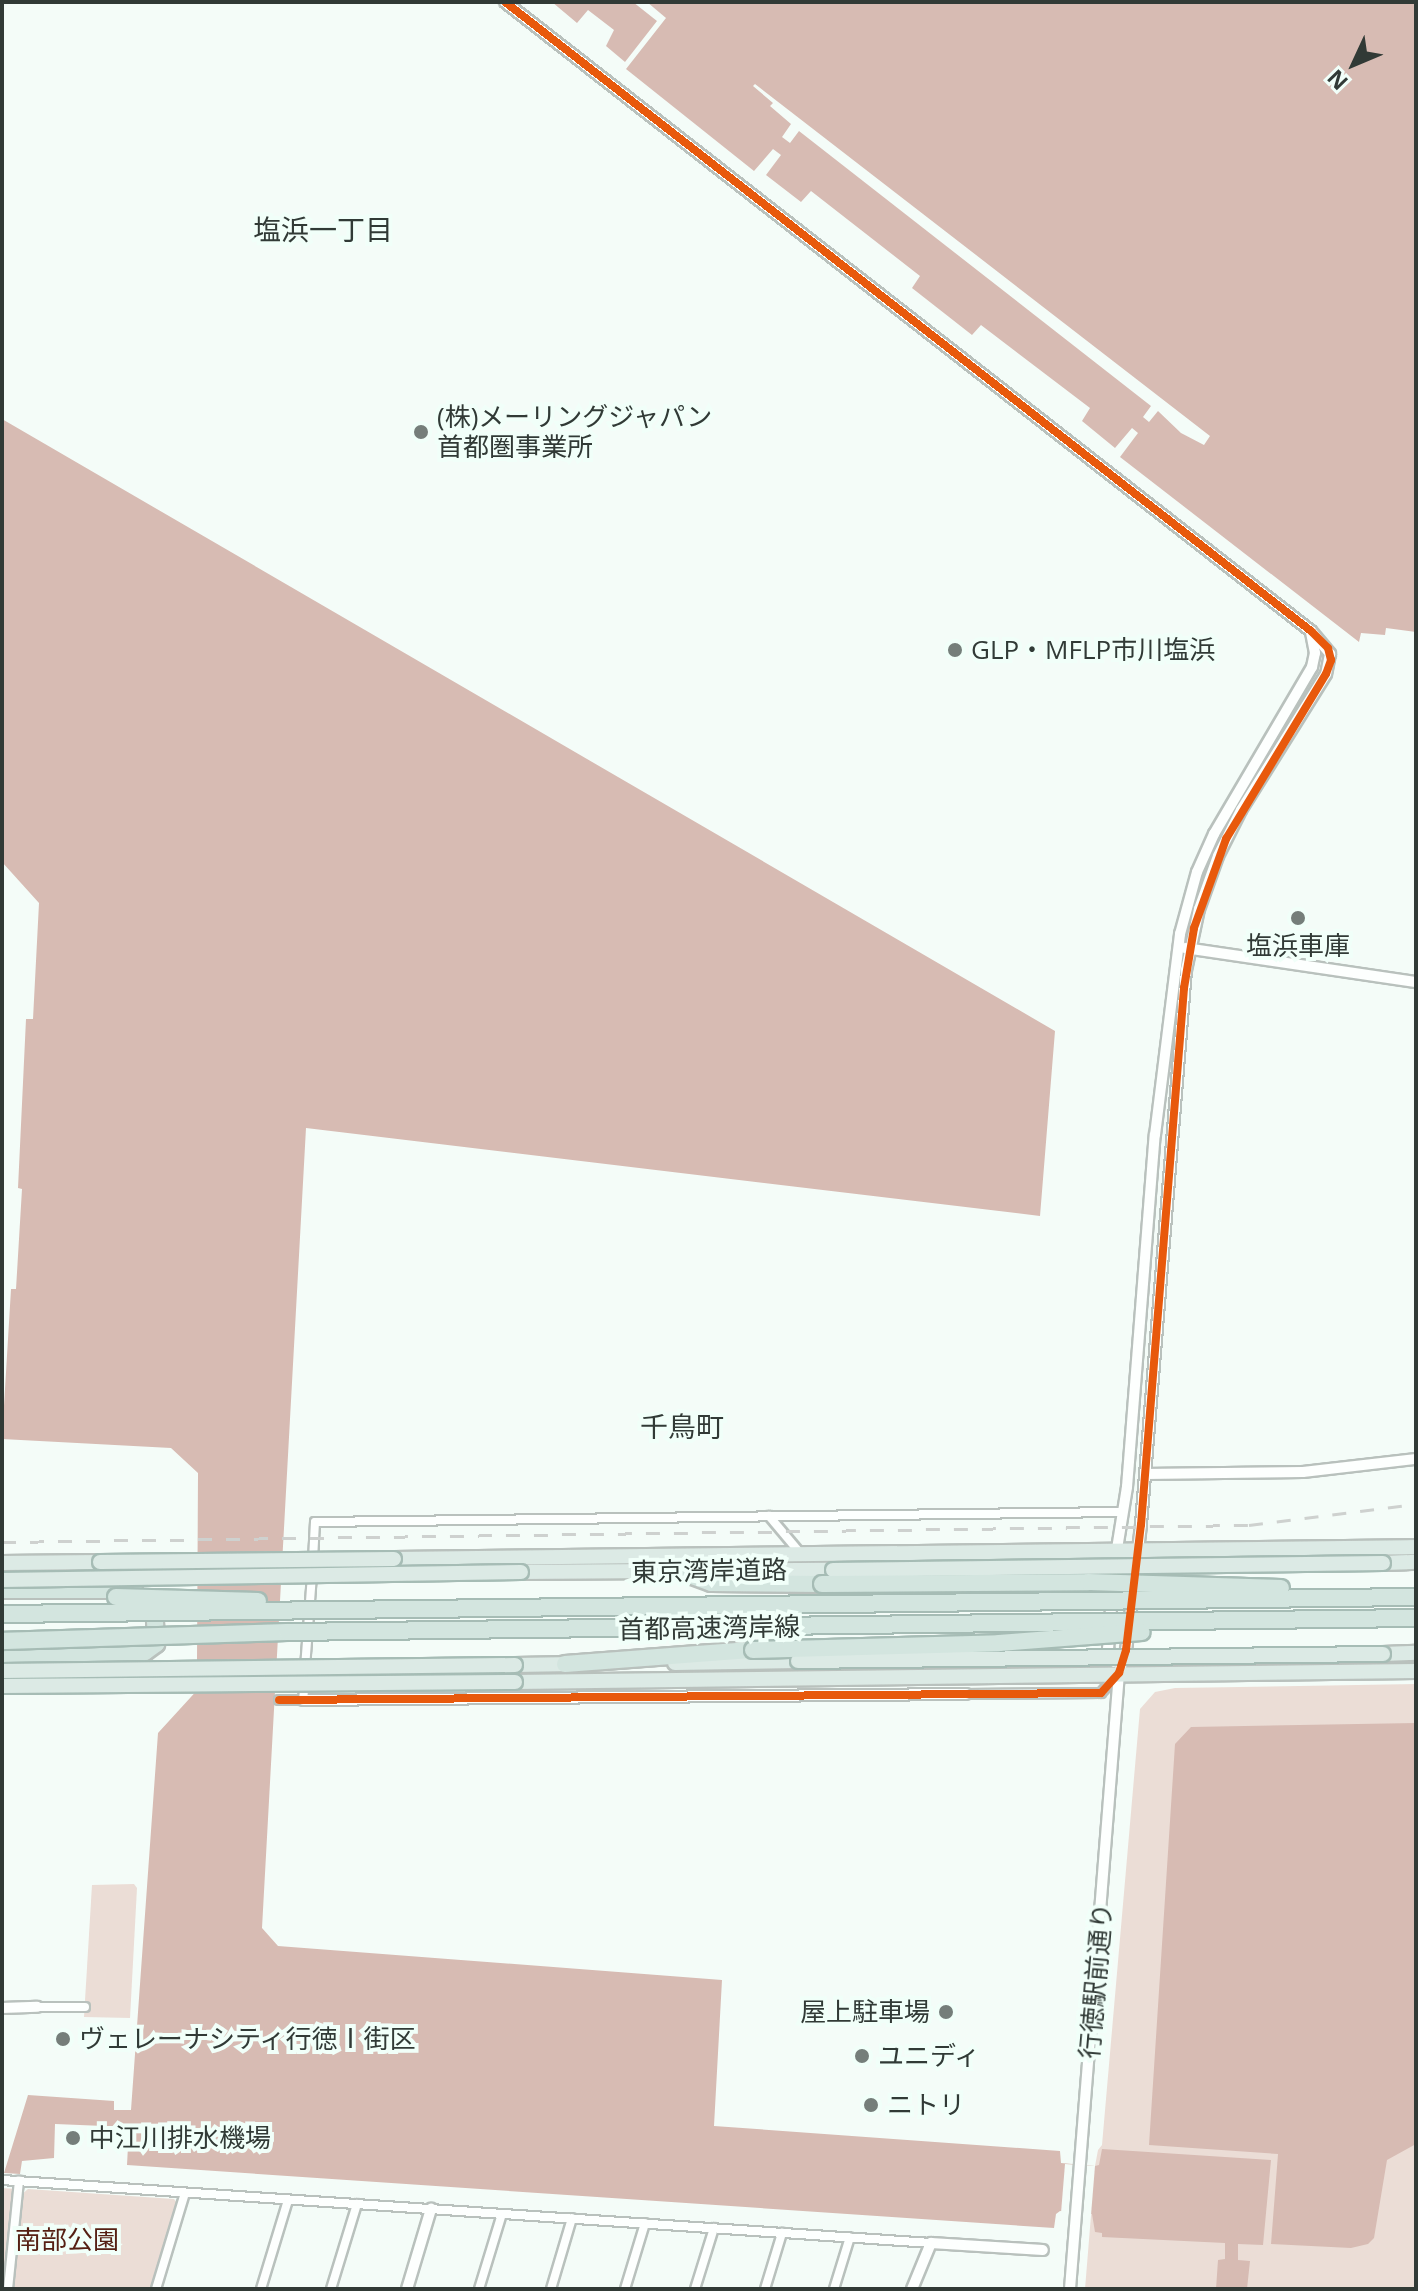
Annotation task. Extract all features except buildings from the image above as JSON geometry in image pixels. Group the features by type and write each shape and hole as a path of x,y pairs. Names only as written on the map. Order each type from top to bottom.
{"highway":[{"name":"東京湾岸道路","path":"2,1580 362,1575 801,1554 1416,1547"},
{"path":"100,1562 280,1567 362,1575"},
{"name":"東京湾岸道路","path":"2,1563 521,1565 684,1573 1416,1562"},
{"path":"684,1573 711,1583 1088,1582 1416,1596"},
{"path":"2,1590 145,1591 152,1596 157,1637 151,1650 128,1654 2,1656"},
{"name":"首都高速湾岸線","path":"2,1614 1416,1596"},
{"path":"2,1598 255,1600 306,1611"},
{"name":"首都高速湾岸線","path":"2,1641 273,1632 1416,1618"},
{"path":"565,1664 753,1650 1030,1641 1145,1632 1174,1622"},
{"path":"2,1671 1416,1653"},
{"path":"2,1686 274,1674 307,1666"},
{"path":"73,1684 1416,1671"}],"street":[{"path":"279,1700 1101,1693 1119,1673 1126,1650 1145,1474 1190,949 1209,877 1226,839 1311,700 1331,660 1328,648 1311,631 505,2"},
{"path":"1119,1673 1108,1649 1135,1391 1155,1135 1178,947 1190,895 1214,834 1314,660 1311,631"},
{"path":"1297,692 1311,700"},
{"path":"1178,947 1416,982"},
{"path":"1169,1017 1182,1018"},
{"path":"1164,1063 1178,1064"},
{"path":"1155,1135 1172,1136"},
{"path":"1143,1291 1159,1292"},
{"path":"1135,1391 1151,1392"},
{"path":"1145,1474 1303,1472 1416,1459"},
{"path":"303,1700 315,1522 1122,1512"},
{"path":"769,1516 801,1554"},
{"name":"行徳駅前通り","path":"1070,2289 1119,1673"},
{"path":"2,2008 85,2007"},
{"path":"2,2180 1043,2250"},
{"path":"8,2289 19,2181"},
{"path":"156,2289 185,2193"},
{"path":"261,2289 288,2200"},
{"path":"331,2289 357,2204"},
{"path":"407,2289 431,2209"},
{"path":"479,2289 502,2214"},
{"path":"551,2289 572,2218"},
{"path":"625,2289 645,2223"},
{"path":"695,2289 714,2228"},
{"path":"765,2289 782,2233"},
{"path":"834,2289 850,2237"},
{"path":"912,2289 931,2243"}],"green space":[{"path":"1416,1684 1416,2289 1085,2289 1095,2166 1102,2145 1140,1709 1155,1692 1175,1688"},
{"path":"134,1884 137,1888 130,2018 84,2017 92,1885"},
{"path":"2,2188 16,2189 5,2289 2,2289"},
{"name":"南部公園","path":"28,2189 174,2199 177,2203 151,2289 11,2289 21,2195"}],"shaded area":[{"path":"552,2 633,2 657,21 625,62 606,46 614,30 588,10 577,23"},
{"path":"647,2 1416,2 1416,632 1386,628 1385,635 1361,633 1359,642 1120,457 1138,433 1132,428 1115,448 1082,421 1090,408 981,325 972,335 912,288 920,276 811,191 801,202 766,175 781,155 773,149 754,171 626,69 666,18"},
{"path":"2,419 1055,1031 1040,1216 306,1128 262,1928 278,1946 722,1980 714,2126 1060,2151 1061,2163 1095,2166 1099,2165 1102,2149 1271,2160 1263,2245 1238,2244 1238,2260 1250,2261 1247,2289 1216,2289 1218,2260 1225,2259 1225,2243 1102,2237 1102,2233 1095,2232 1092,2214 1060,2211 1056,2214 1054,2228 127,2165 129,2127 55,2124 54,2158 22,2161 20,2174 4,2173 28,2095 114,2101 114,2110 131,2110 158,1733 201,1686 197,1661 198,1473 171,1448 2,1439 11,1289 16,1289 22,1189 18,1188 26,1019 33,1019 39,903 2,862"},
{"path":"1416,1723 1416,2144 1387,2160 1374,2238 1368,2244 1351,2248 1271,2244 1278,2154 1149,2145 1175,1744 1191,1727"}],"pier":[{"path":"755,84 1210,436 1204,445 1181,433 1158,411 1149,422 1143,417 1151,406 799,131 790,143 782,137 791,124 770,106 773,103 753,86"},
{"path":"1065,2164 1095,2166 1091,2215 1061,2213"}],"railway":[{"path":"2,1542 1249,1525 1416,1504"}],"cycle path":[{"path":"279,1700 1101,1693 1119,1673 1126,1650 1141,1525 1184,988 1194,928 1226,839 1326,674 1331,660 1328,648 1311,631 505,2"}],"place":[{"name":"(株)メーリングジャパン 首都圏事業所","path":"421,432"},
{"name":"GLP・MFLP市川塩浜","path":"955,650"},
{"name":"塩浜車庫","path":"1298,918"},
{"name":"屋上駐車場","path":"946,2012"},
{"name":"ヴェレーナシティ行徳Ⅰ街区","path":"63,2039"},
{"name":"ユニディ","path":"862,2056"},
{"name":"ニトリ","path":"871,2105"},
{"name":"中江川排水機場","path":"73,2138"}],"district":[{"name":"塩浜一丁目","path":"323,229"},
{"name":"千鳥町","path":"682,1426"}]}
